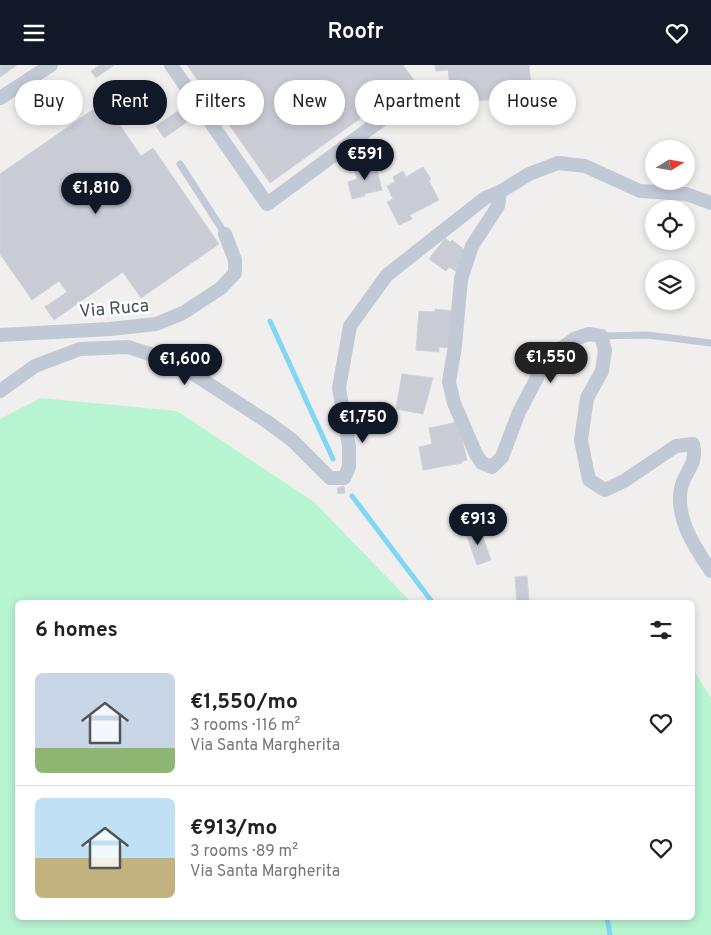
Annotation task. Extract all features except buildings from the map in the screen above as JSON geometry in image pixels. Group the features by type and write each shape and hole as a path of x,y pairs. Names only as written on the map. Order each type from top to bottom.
{"street":[{"path":"0,98 51,65"},
{"path":"171,65 267,204 375,125"},
{"path":"0,391 35,366 80,349 128,347 175,362 266,421 292,441 330,479 344,478 348,467 349,446 339,388 350,326 387,275 485,198 500,193 529,174 558,163 585,166 640,191 686,194 711,203"},
{"path":"500,193 498,206 472,246 461,279 455,347 449,382 454,403 476,454 482,463 492,467 502,457 519,412 547,359 574,339 589,334 601,336 605,350 602,371 586,398 581,440 589,480 605,490 624,481 676,446 693,444 696,455 681,488 682,510 692,543 711,571"},
{"name":"Via Ruca","path":"0,335 110,329 156,324 183,313 221,288 235,273 235,260 225,234"}],"lane":[{"path":"180,164 225,234"},
{"path":"601,336 648,335 711,343"}],"green space":[{"path":"41,398 177,411 314,502 409,600 15,600 15,920 695,920 695,672 711,698 711,935 0,935 0,419"}],"waterway":[{"path":"270,321 333,459"},
{"path":"352,496 431,600"},
{"path":"608,920 610,935"}]}
